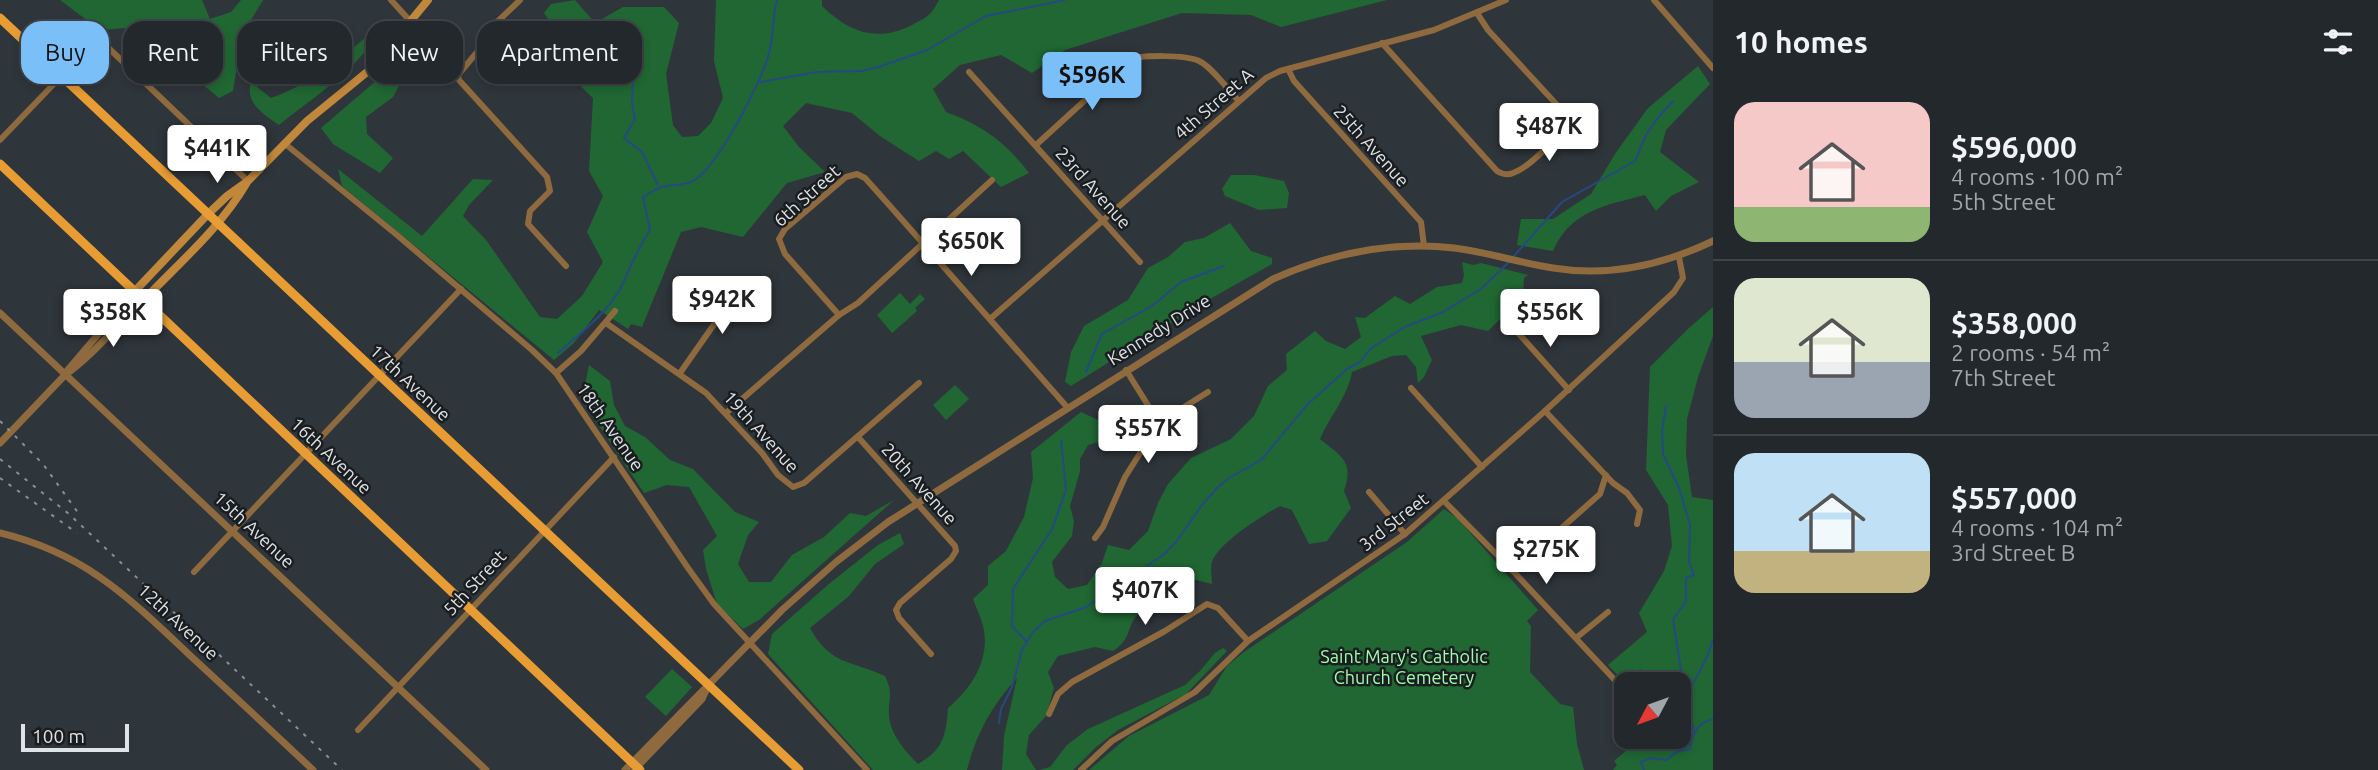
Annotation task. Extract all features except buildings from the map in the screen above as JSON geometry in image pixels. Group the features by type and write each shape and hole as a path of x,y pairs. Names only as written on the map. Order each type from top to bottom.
{"main road":[{"path":"412,21 428,0"},
{"name":"17th Avenue","path":"0,19 21,39"},
{"path":"135,291 227,196 248,181 284,144 366,73"},
{"name":"17th Avenue","path":"70,84 799,770"},
{"name":"16th Avenue","path":"0,164 636,767"},
{"path":"144,300 218,223 248,181"}],"street":[{"path":"391,0 410,21"},
{"path":"520,0 493,26 478,51 458,75 458,80 547,177 550,191 530,211 528,225 565,266"},
{"name":"4th Street A","path":"990,319 1266,78 1288,69 1434,30 1506,0"},
{"path":"1654,0 1713,68"},
{"path":"1382,43 1497,171 1514,173 1534,159 1559,135 1565,120 1558,106 1488,30 1477,13"},
{"path":"109,49 248,181"},
{"path":"1036,145 1132,58 1140,56 1196,60 1239,101"},
{"name":"25th Avenue","path":"1288,69 1294,81 1421,222 1424,246"},
{"name":"23rd Avenue","path":"969,72 1140,262"},
{"path":"0,140 53,84"},
{"name":"18th Avenue","path":"284,144 461,289 555,373 715,604 867,770"},
{"name":"6th Street","path":"839,315 785,254 779,243 785,229 846,177 858,174 865,178 923,244"},
{"path":"726,413 839,315 858,303 992,180"},
{"name":"Kennedy Drive","path":"625,770 636,767 702,699 708,686 750,642 836,562 917,502 1254,290 1290,271 1338,255 1380,247 1424,246 1462,249 1575,271 1625,269 1679,257 1713,241"},
{"path":"923,244 1067,407"},
{"name":"3rd Street","path":"1081,770 1112,741 1195,692 1248,640 1405,534 1444,501 1679,287 1683,274 1679,257"},
{"path":"680,373 729,303 731,286"},
{"path":"194,572 461,289"},
{"path":"65,375 73,362 135,291"},
{"path":"0,443 65,375 144,300"},
{"path":"555,373 581,351 615,311"},
{"name":"15th Avenue","path":"0,313 486,770"},
{"name":"19th Avenue","path":"606,323 706,393 762,453 778,475 793,487 804,483 858,437"},
{"path":"1511,325 1569,390"},
{"path":"1126,370 1159,423"},
{"path":"858,437 919,383"},
{"path":"1411,388 1482,467"},
{"path":"1095,537 1103,527 1131,466 1159,423 1208,392"},
{"path":"1545,411 1640,507 1637,524"},
{"name":"20th Avenue","path":"858,437 953,543 956,551 951,559 900,603 896,610 899,618 931,654"},
{"name":"5th Street","path":"358,730 614,457"},
{"path":"1513,571 1600,494 1606,475"},
{"path":"1369,492 1405,534"},
{"path":"1444,501 1614,679"},
{"name":"12th Avenue","path":"0,533 55,550 109,582 313,770"},
{"path":"1049,714 1058,694 1072,682 1166,631 1207,604 1218,608 1248,640"},
{"path":"1576,638 1608,612"}],"green space":[{"path":"60,0 202,0 210,19 231,12 241,0 263,0 250,21 237,21 237,66 233,91 219,98 202,84 223,84 223,21 123,21 123,28 109,29 109,21 88,21"},
{"path":"575,0 593,21 549,21 544,13 551,4"},
{"path":"716,0 822,0 822,6 842,22 875,34 912,25 934,10 939,0 1387,0 1281,27 1251,15 1182,13 1065,50 1032,73 1001,55 960,65 933,89 946,112 992,136 1011,152 1029,173 1001,187 963,151 949,159 936,151 919,161 880,136 852,113 806,103 783,126 799,147 825,172 787,183 743,237 701,227 681,232 642,327 631,324 628,329 599,310 574,343 554,360 342,186 338,169 422,236 473,179 493,180 469,205 463,216 486,240 540,317 557,319 582,296 603,262 587,232 603,196 589,171 593,98 578,84 642,84 642,21 598,21 623,7 664,7 679,23 666,74 673,125 682,137 698,136 711,123 723,98 714,61"},
{"path":"366,37 366,50 352,66 352,49"},
{"path":"1698,66 1710,84 1666,130 1660,152 1699,182 1671,196 1656,211 1645,195 1591,212 1569,227 1553,251 1517,245 1521,219 1553,219 1591,194 1648,108"},
{"path":"258,84 257,87 271,98 301,84 331,84 279,125 252,101 250,86"},
{"path":"372,84 400,84 393,97 366,117 367,134 393,158 380,173 333,144 321,128"},
{"path":"1231,175 1254,175 1284,181 1289,193 1287,208 1259,210 1225,196 1222,189"},
{"path":"1230,223 1251,251 1272,258 1272,264 1208,300 1071,386 1065,382 1071,352 1084,326 1128,300 1148,268 1168,257 1185,242 1204,238"},
{"path":"1462,262 1473,265 1481,263 1528,275 1524,278 1523,297 1488,331 1461,325 1421,336 1432,360 1418,383 1416,367 1406,355 1392,356 1352,372 1343,398 1320,439 1340,455 1347,466 1344,491 1351,508 1327,541 1309,544 1292,510 1280,506 1242,530 1216,554 1212,562 1212,584 1192,579 1156,599 1138,614 1123,642 1113,651 1095,647 1058,656 1048,672 1054,688 1046,716 1029,735 1026,754 1036,770 1002,770 1004,736 1017,678 986,721 967,770 873,770 768,654 772,634 878,545 900,533 904,544 875,564 849,596 810,628 825,649 833,655 885,676 890,692 889,715 892,729 903,748 918,764 938,748 946,727 948,708 972,682 982,661 985,638 973,599 988,585 988,566 1006,551 1024,517 1033,478 1031,452 1081,412 1109,425 1102,441 1088,445 1080,459 1080,471 1070,506 1074,521 1072,536 1052,562 1055,577 1068,589 1087,585 1102,563 1108,545 1129,550 1148,531 1168,484 1191,458 1231,439 1254,416 1268,386 1287,370 1286,354 1315,331 1326,341 1345,349 1361,337 1355,317 1365,318 1395,296 1410,304 1437,287 1462,283"},
{"path":"900,293 910,304 920,294 925,299 915,308 917,311 892,333 877,315"},
{"path":"1713,307 1713,336 1687,419 1686,455 1692,497 1713,500 1713,770 1613,770 1617,765 1614,761 1628,749 1691,749 1691,672 1644,672 1640,669 1637,672 1615,672 1608,665 1647,632 1639,613 1664,571 1672,546 1668,505 1646,470 1650,367"},
{"path":"589,365 610,381 614,405 625,426 645,437 670,460 693,469 735,512 759,522 748,535 738,564 749,582 771,582 792,555 824,537 850,513 866,516 894,500 759,620 743,629 717,604 703,550 717,536 689,487 667,485 644,493 582,400"},
{"path":"955,385 969,399 946,420 933,405"},
{"name":"Saint Mary's Catholic Church Cemetery","path":"1444,509 1457,518 1538,610 1527,621 1531,626 1530,672 1560,704 1573,707 1577,744 1584,770 1089,770 1129,736 1209,695 1227,666 1244,652 1407,542"},
{"path":"1223,648 1227,651 1186,694 1118,730 1073,770 1039,770 1050,767 1067,745 1088,729 1185,685"},
{"path":"672,669 692,687 666,716 645,697"}],"waterway":[{"path":"558,353 600,315 620,289 650,230 643,197 662,187 693,181 703,173 726,142 765,66 771,47 777,0"},
{"path":"760,82 817,72 861,71 879,67 927,50 986,16 1065,0"},
{"path":"633,84 635,119 624,138 642,152 658,185"},
{"path":"1513,257 1562,202 1635,161 1646,135 1673,101"},
{"path":"999,723 1001,709 1012,687 1022,650 1033,632 1045,621 1086,607 1163,555 1218,487 1261,460 1308,404 1347,369 1360,362 1371,348 1405,327 1443,312 1481,289 1510,261"},
{"path":"1086,372 1102,334 1152,306 1181,282 1224,266"},
{"path":"1666,406 1662,431 1663,454 1679,488 1690,525 1689,562 1694,575 1686,578 1686,602 1673,619 1694,731"},
{"path":"1027,642 1012,626 1013,589 1052,529 1066,490 1061,440"},
{"path":"1691,687 1713,640"},
{"path":"1644,770 1641,762 1651,758 1667,760 1676,752 1690,749 1696,730 1713,719"}],"railway":[{"path":"0,421 43,464 79,514"},
{"path":"0,459 69,514 342,770"},
{"path":"0,478 77,533"}]}
